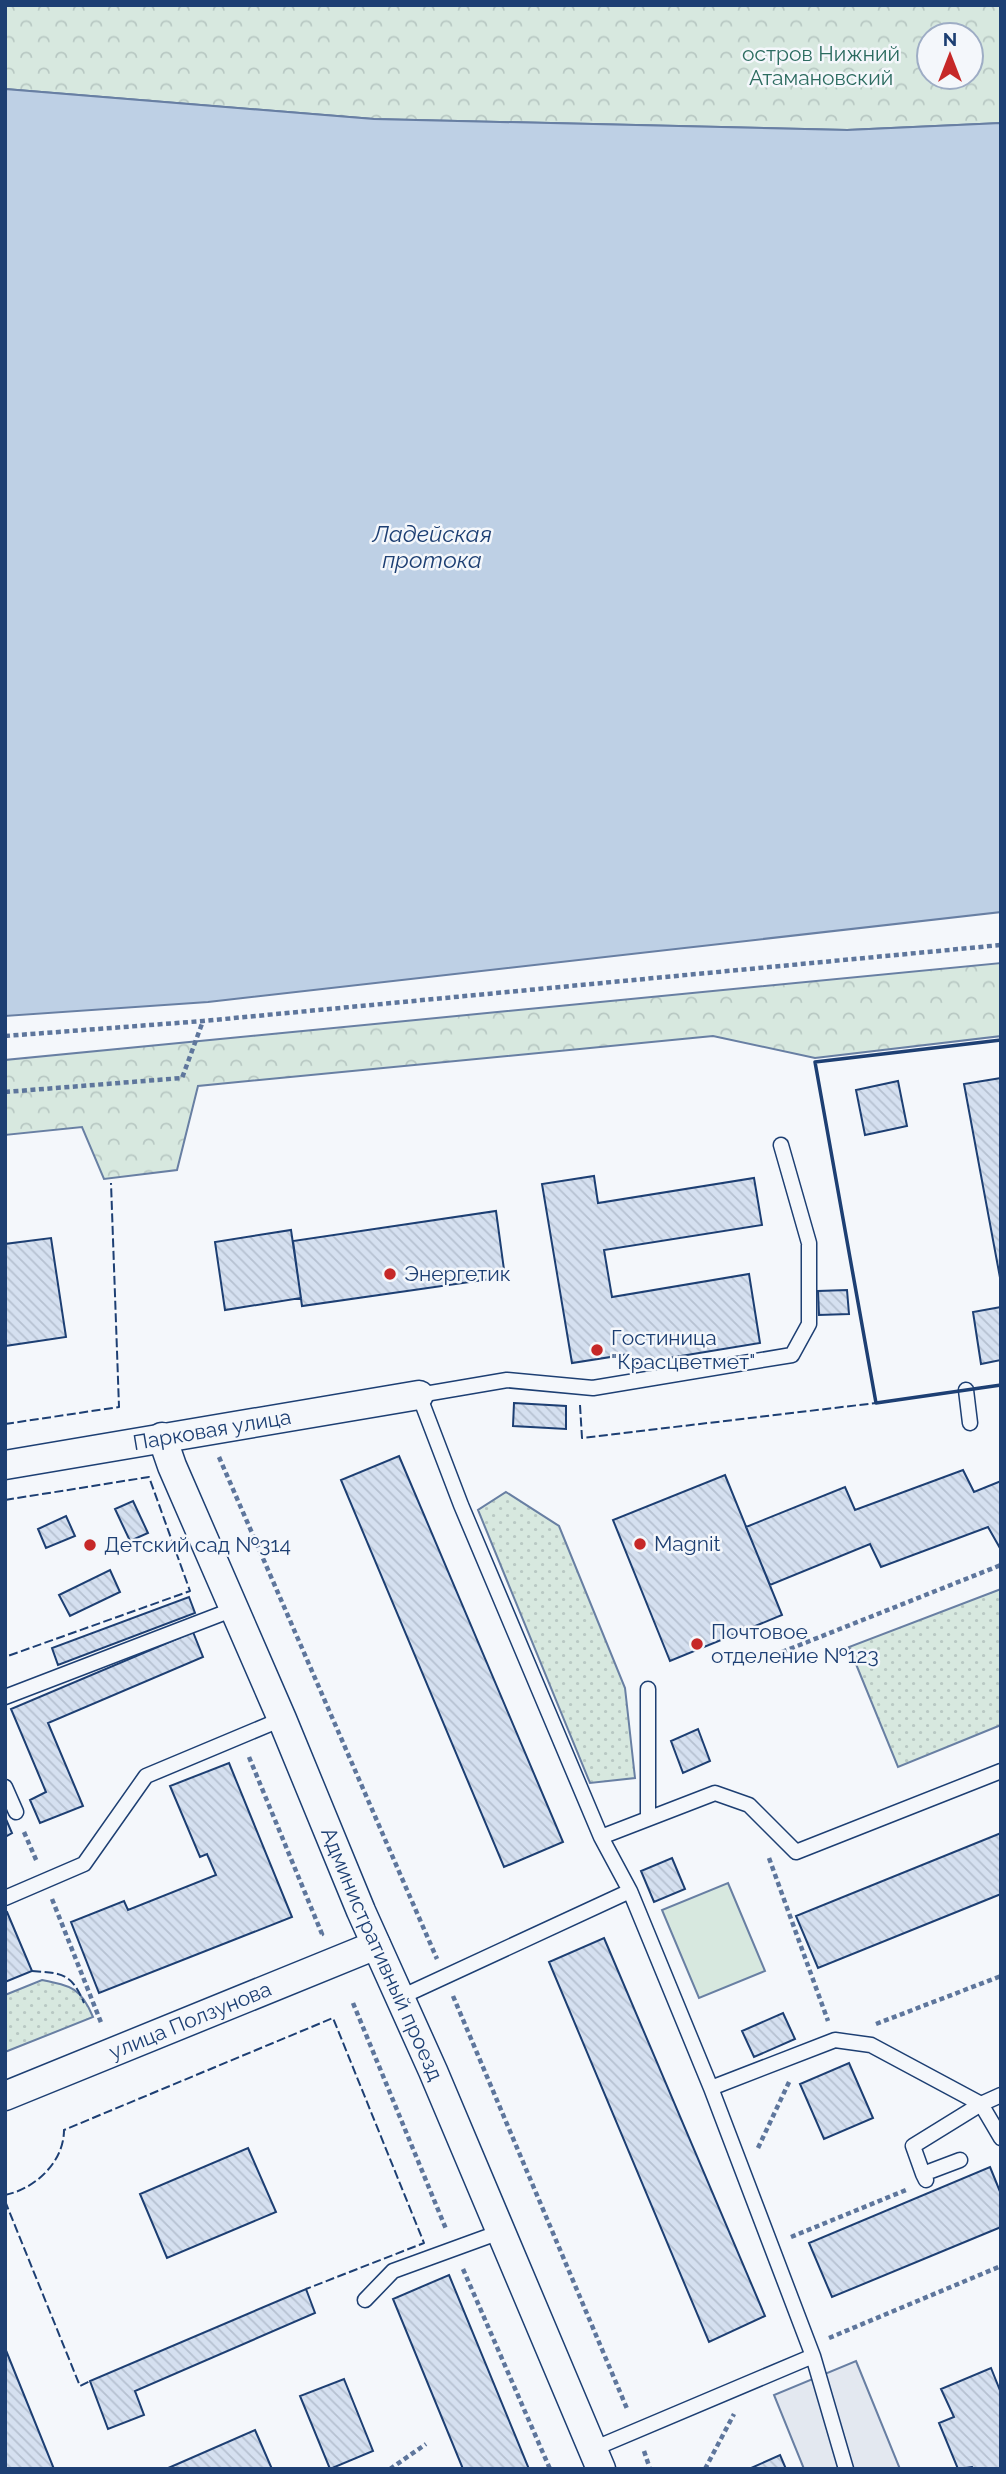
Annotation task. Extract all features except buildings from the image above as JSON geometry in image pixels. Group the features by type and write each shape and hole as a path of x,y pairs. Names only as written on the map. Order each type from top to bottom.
{"street":[{"name":"Парковая улица","path":"5,1465 419,1395"},
{"name":"Административный проезд","path":"162,1437 172,1466 597,2459"},
{"name":"улица Ползунова","path":"5,2096 376,1945"}],"lane":[{"path":"781,1145 809,1243 809,1324 792,1355 593,1388 507,1380 419,1395 461,1505 601,1837 631,1891 711,2088 811,2351 846,2469"},
{"path":"966,1390 970,1423"},
{"path":"5,1697 234,1609"},
{"path":"648,1689 648,1818"},
{"path":"5,1898 84,1864 146,1776 282,1719"},
{"path":"601,1837 715,1794 749,1805 796,1852 1001,1771"},
{"path":"5,1787 16,1812"},
{"path":"401,1997 631,1891"},
{"path":"711,2088 835,2040 871,2045 981,2104 1001,2138"},
{"path":"960,2160 925,2178 913,2146 981,2104 1001,2095"},
{"path":"365,2300 393,2271 500,2232"},
{"path":"597,2459 636,2430 751,2382 811,2351"}],"path":[{"path":"5,1036 203,1021 1001,945"},
{"path":"5,1092 182,1078 203,1021"},
{"path":"210,1429 219,1458 479,2053 650,2469"},
{"path":"782,1652 1001,1565"},
{"path":"241,1737 322,1934"},
{"path":"768,1857 835,2040 1001,1976"},
{"path":"45,1881 102,2026"},
{"path":"744,2178 804,2051"},
{"path":"772,2245 925,2178"},
{"path":"811,2351 1001,2266"},
{"path":"705,2469 751,2382"},
{"path":"390,2469 426,2444"}],"green space":[{"name":"остров Нижний Атамановский","path":"5,5 1001,5 1001,123 847,130 374,119 5,89"},
{"path":"1001,963 1001,1036 815,1058 713,1036 198,1086 177,1170 104,1179 82,1127 5,1135 5,1060"},
{"path":"506,1492 559,1526 625,1688 635,1778 590,1783 478,1510"},
{"path":"1001,1589 1001,1725 898,1767 849,1647"},
{"path":"728,1883 765,1971 699,1998 662,1910"},
{"path":"42,1980 61,1984 80,1994 93,2017 5,2052 5,1995"}],"shaded area":[{"path":"856,2361 900,2469 804,2469 774,2395"}],"water":[{"name":"Ладейская протока","path":"5,89 374,119 847,130 1001,123 1001,912 208,1002 5,1016"}],"fence":[{"path":"5,1424 119,1407 111,1183"},
{"path":"580,1405 582,1438 876,1403"},
{"path":"5,1500 149,1477 190,1591 5,1657"},
{"path":"32,1971 65,1977 75,1986 84,2003"},
{"path":"5,2195 27,2187 46,2172 59,2153 64,2130 333,2018 424,2243 306,2289"},
{"path":"5,2201 80,2386 90,2381"}],"wall":[{"path":"1001,1040 815,1062 876,1403 1001,1385"}],"place":[{"name":"Энергетик","path":"390,1274"},
{"name":"Гостиница \"Красцветмет\"","path":"597,1350"},
{"name":"Magnit","path":"640,1544"},
{"name":"Детский сад №314","path":"90,1545"},
{"name":"Почтовое отделение №123","path":"697,1644"}]}
